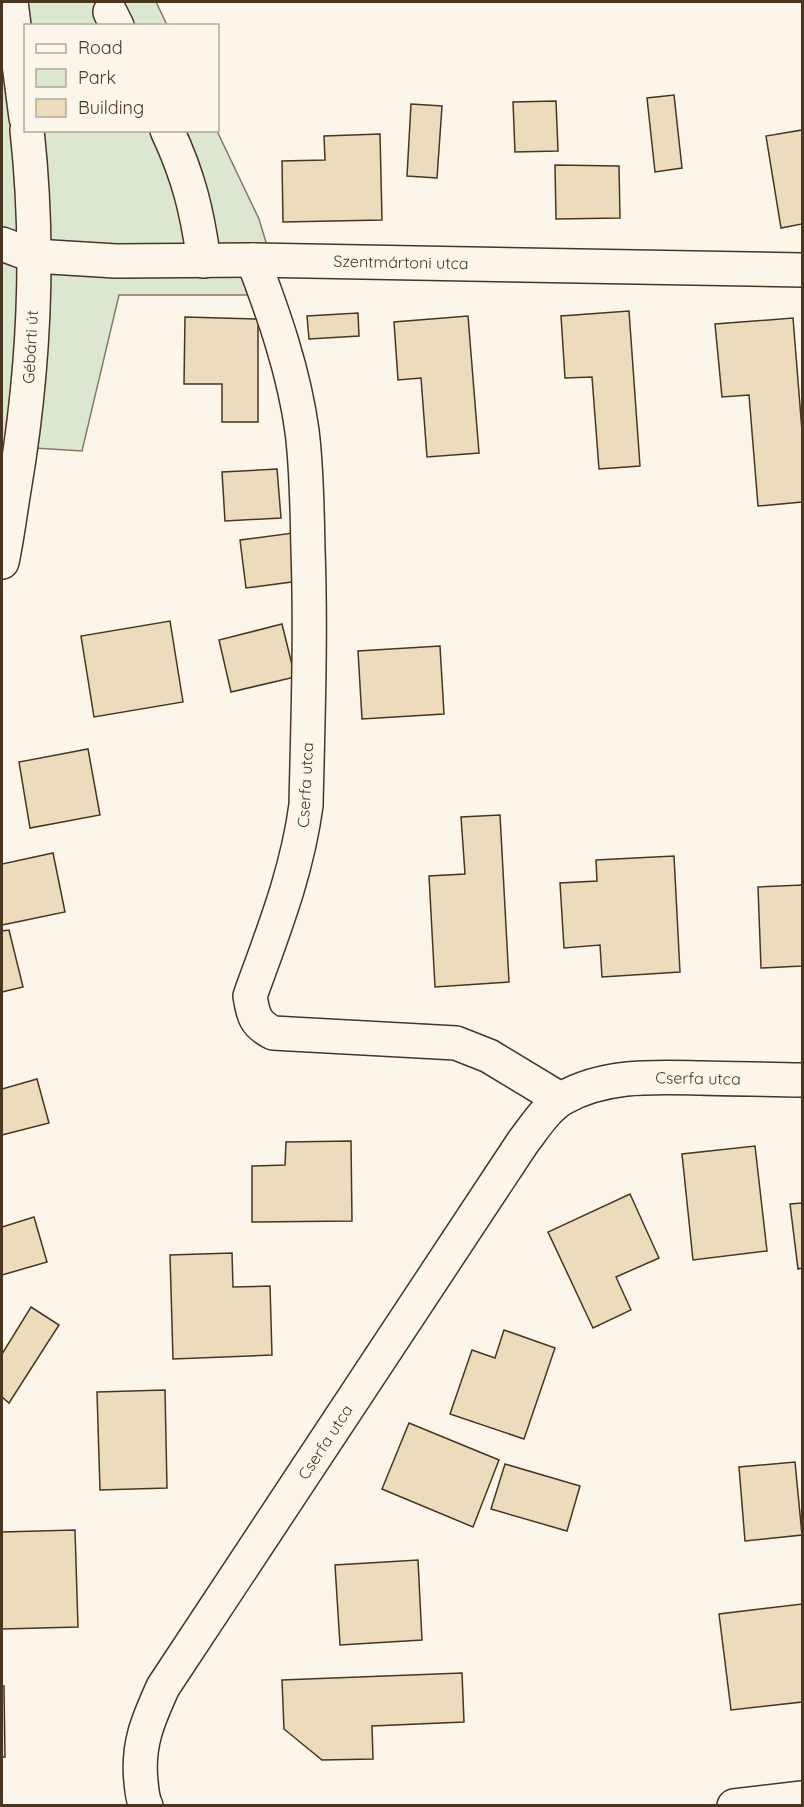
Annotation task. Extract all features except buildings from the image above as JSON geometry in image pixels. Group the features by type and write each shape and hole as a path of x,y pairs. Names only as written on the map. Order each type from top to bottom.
{"street":[{"path":"11,2 24,103"},
{"name":"Gébárti út","path":"2,562 21,449 28,386 34,256 27,132"},
{"path":"168,132 183,163 196,208 204,261"},
{"name":"Szentmártoni utca","path":"2,244 34,256 116,261 253,260 802,270"},
{"name":"Cserfa utca","path":"253,260 288,363 302,429 307,490 310,606 306,805 288,893 250,996 253,1013 261,1027 273,1033 456,1043 489,1056 561,1099"},
{"name":"Cserfa utca","path":"146,1806 141,1778 140,1753 145,1728 163,1687 523,1142 543,1116 561,1099 593,1084 616,1080 650,1077 802,1080"},
{"path":"734,1806 802,1798"}],"green space":[{"path":"2,2 156,2 167,24 24,24 24,132 217,132 259,219 282,295 119,295 82,451 2,446"}]}
